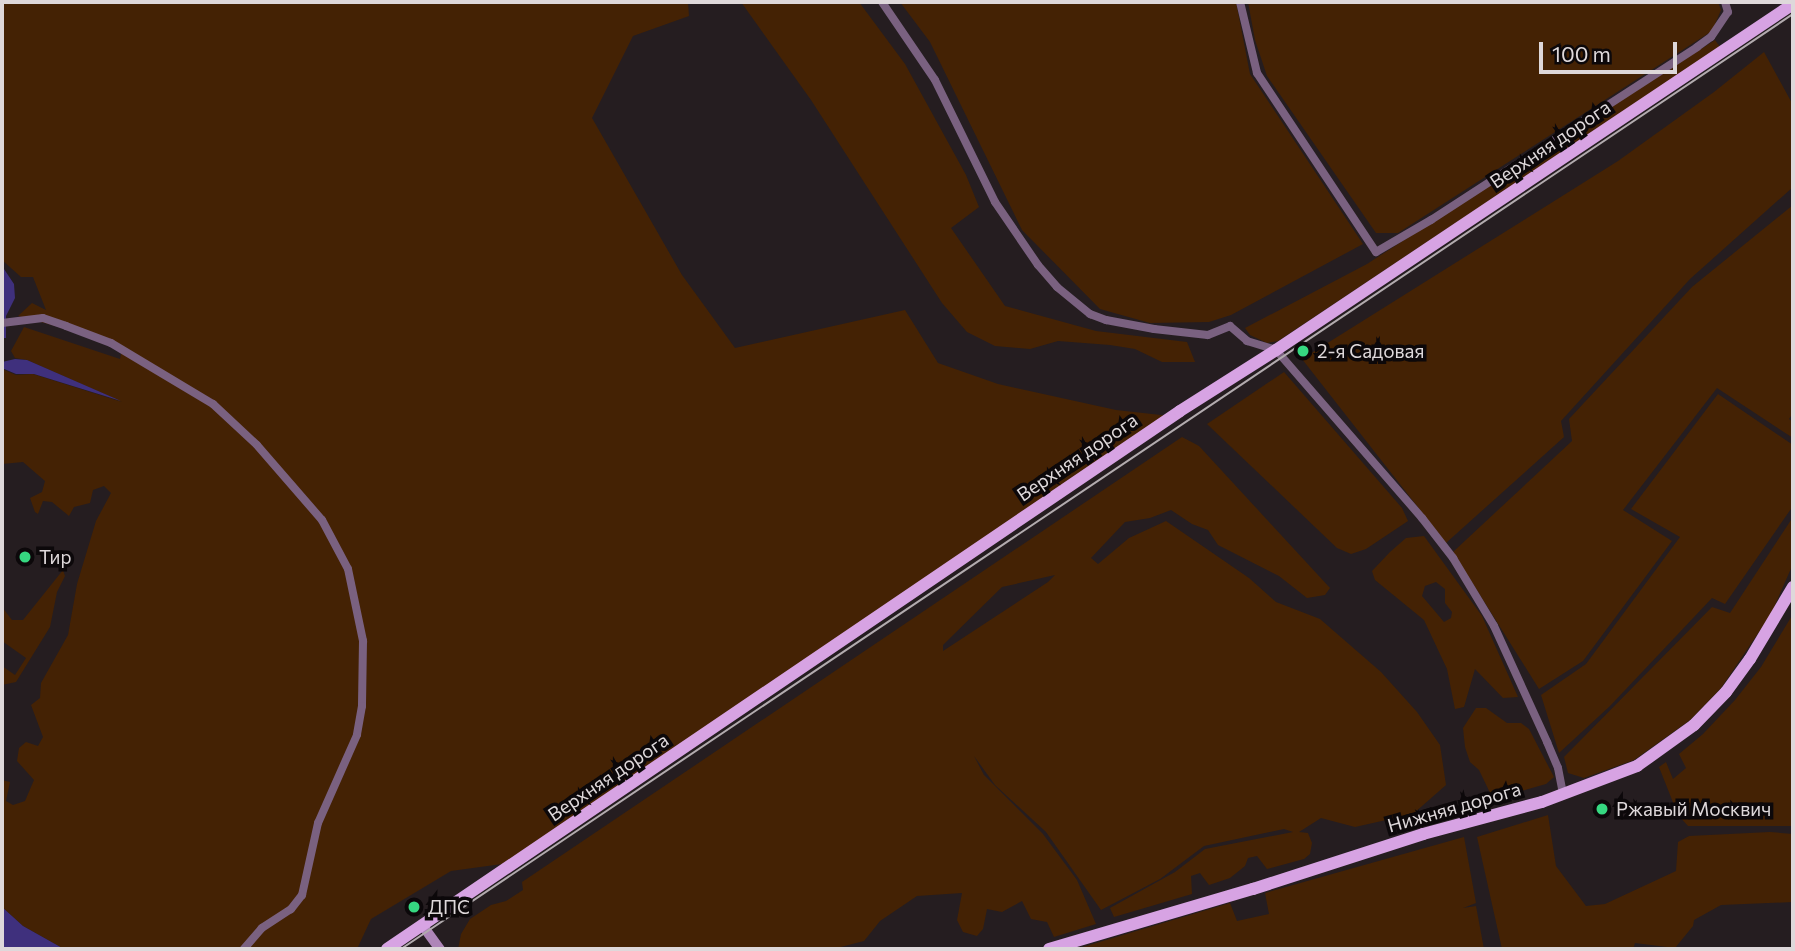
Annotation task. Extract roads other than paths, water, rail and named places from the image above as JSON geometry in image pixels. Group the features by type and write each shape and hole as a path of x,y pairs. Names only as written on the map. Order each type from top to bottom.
{"main road":[{"name":"Верхняя дорога","path":"387,949 1180,411 1276,350 1793,4"},
{"name":"Нижняя дорога","path":"1049,949 1563,794 1637,766 1694,725 1750,659 1793,587"},
{"path":"423,926 440,949"}],"street":[{"path":"882,2 935,80 995,202 1038,265 1057,286 1090,314 1106,320 1154,330 1208,335 1230,326 1247,341 1276,350 1453,558 1494,626 1522,683 1558,768 1563,794"},
{"path":"1240,2 1257,73 1376,252 1432,220 1704,42 1728,12 1724,2"},
{"path":"2,323 43,318 111,344 213,404 257,445 322,520 348,569 363,642 362,706 357,735 318,823 302,895 291,909 262,928 244,949"}],"tram line":[{"path":"401,949 1793,14"}],"place":[{"name":"2-я Садовая","path":"1303,351"},
{"name":"Тир","path":"25,557"},
{"name":"Ржавый Москвич","path":"1602,809"},
{"name":"ДПС","path":"414,907"}]}
